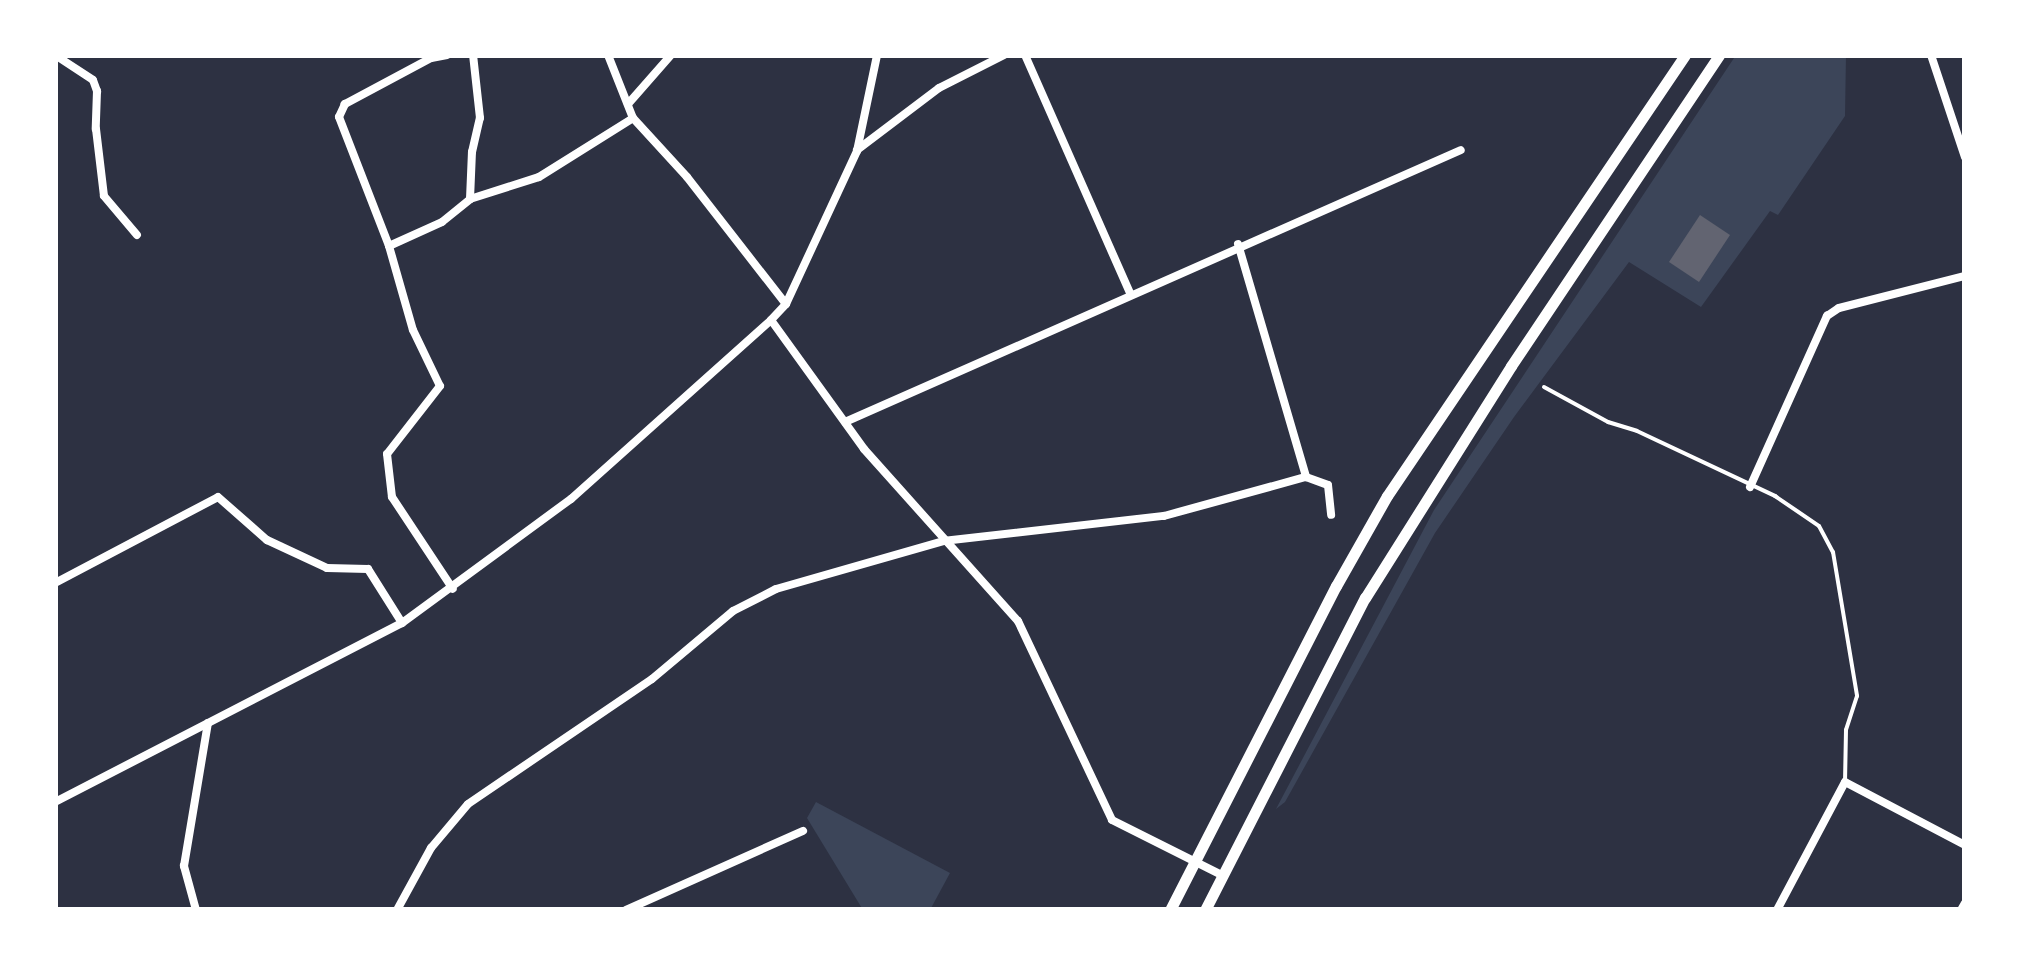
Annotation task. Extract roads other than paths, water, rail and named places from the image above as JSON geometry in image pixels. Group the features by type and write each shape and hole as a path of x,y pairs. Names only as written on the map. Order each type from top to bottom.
{"main road":[{"path":"1170,910 1387,496 1685,55"},
{"path":"1205,910 1365,598 1414,516 1719,55"}],"street":[{"path":"55,55 92,80 98,91 96,129 104,196 137,234"},
{"path":"448,55 431,58 345,104 339,116 389,246 414,330 440,386 387,454 392,497 453,589"},
{"path":"470,198 472,152 480,118 473,55"},
{"path":"608,55 633,118 687,177 786,304"},
{"path":"628,104 671,55"},
{"path":"55,802 402,624 571,499 771,320 786,304 856,151 877,55"},
{"path":"856,151 939,88 1004,55"},
{"path":"1025,55 1131,295"},
{"path":"1931,55 1965,156"},
{"path":"1953,120 1965,117"},
{"path":"389,246 442,222 470,198 539,177 633,118"},
{"path":"846,422 1238,244 1461,150"},
{"path":"1238,244 1306,477"},
{"path":"1750,488 1827,316 1840,308 1965,276"},
{"path":"771,320 864,450 1018,621 1112,820 1222,875"},
{"path":"396,910 430,848 468,804 652,679 733,611 776,590 943,541 1164,516 1306,477 1328,486 1331,515"},
{"path":"55,583 218,497 267,540 327,568 368,569 402,624"},
{"path":"196,910 184,866 208,724"},
{"path":"1777,910 1845,782 1965,845"},
{"path":"626,910 803,831"},
{"path":"1962,910 1965,903"}],"lane":[{"path":"1544,387 1608,422 1637,431 1750,488 1776,496 1819,526 1833,552 1857,696 1846,730 1845,782"}]}
